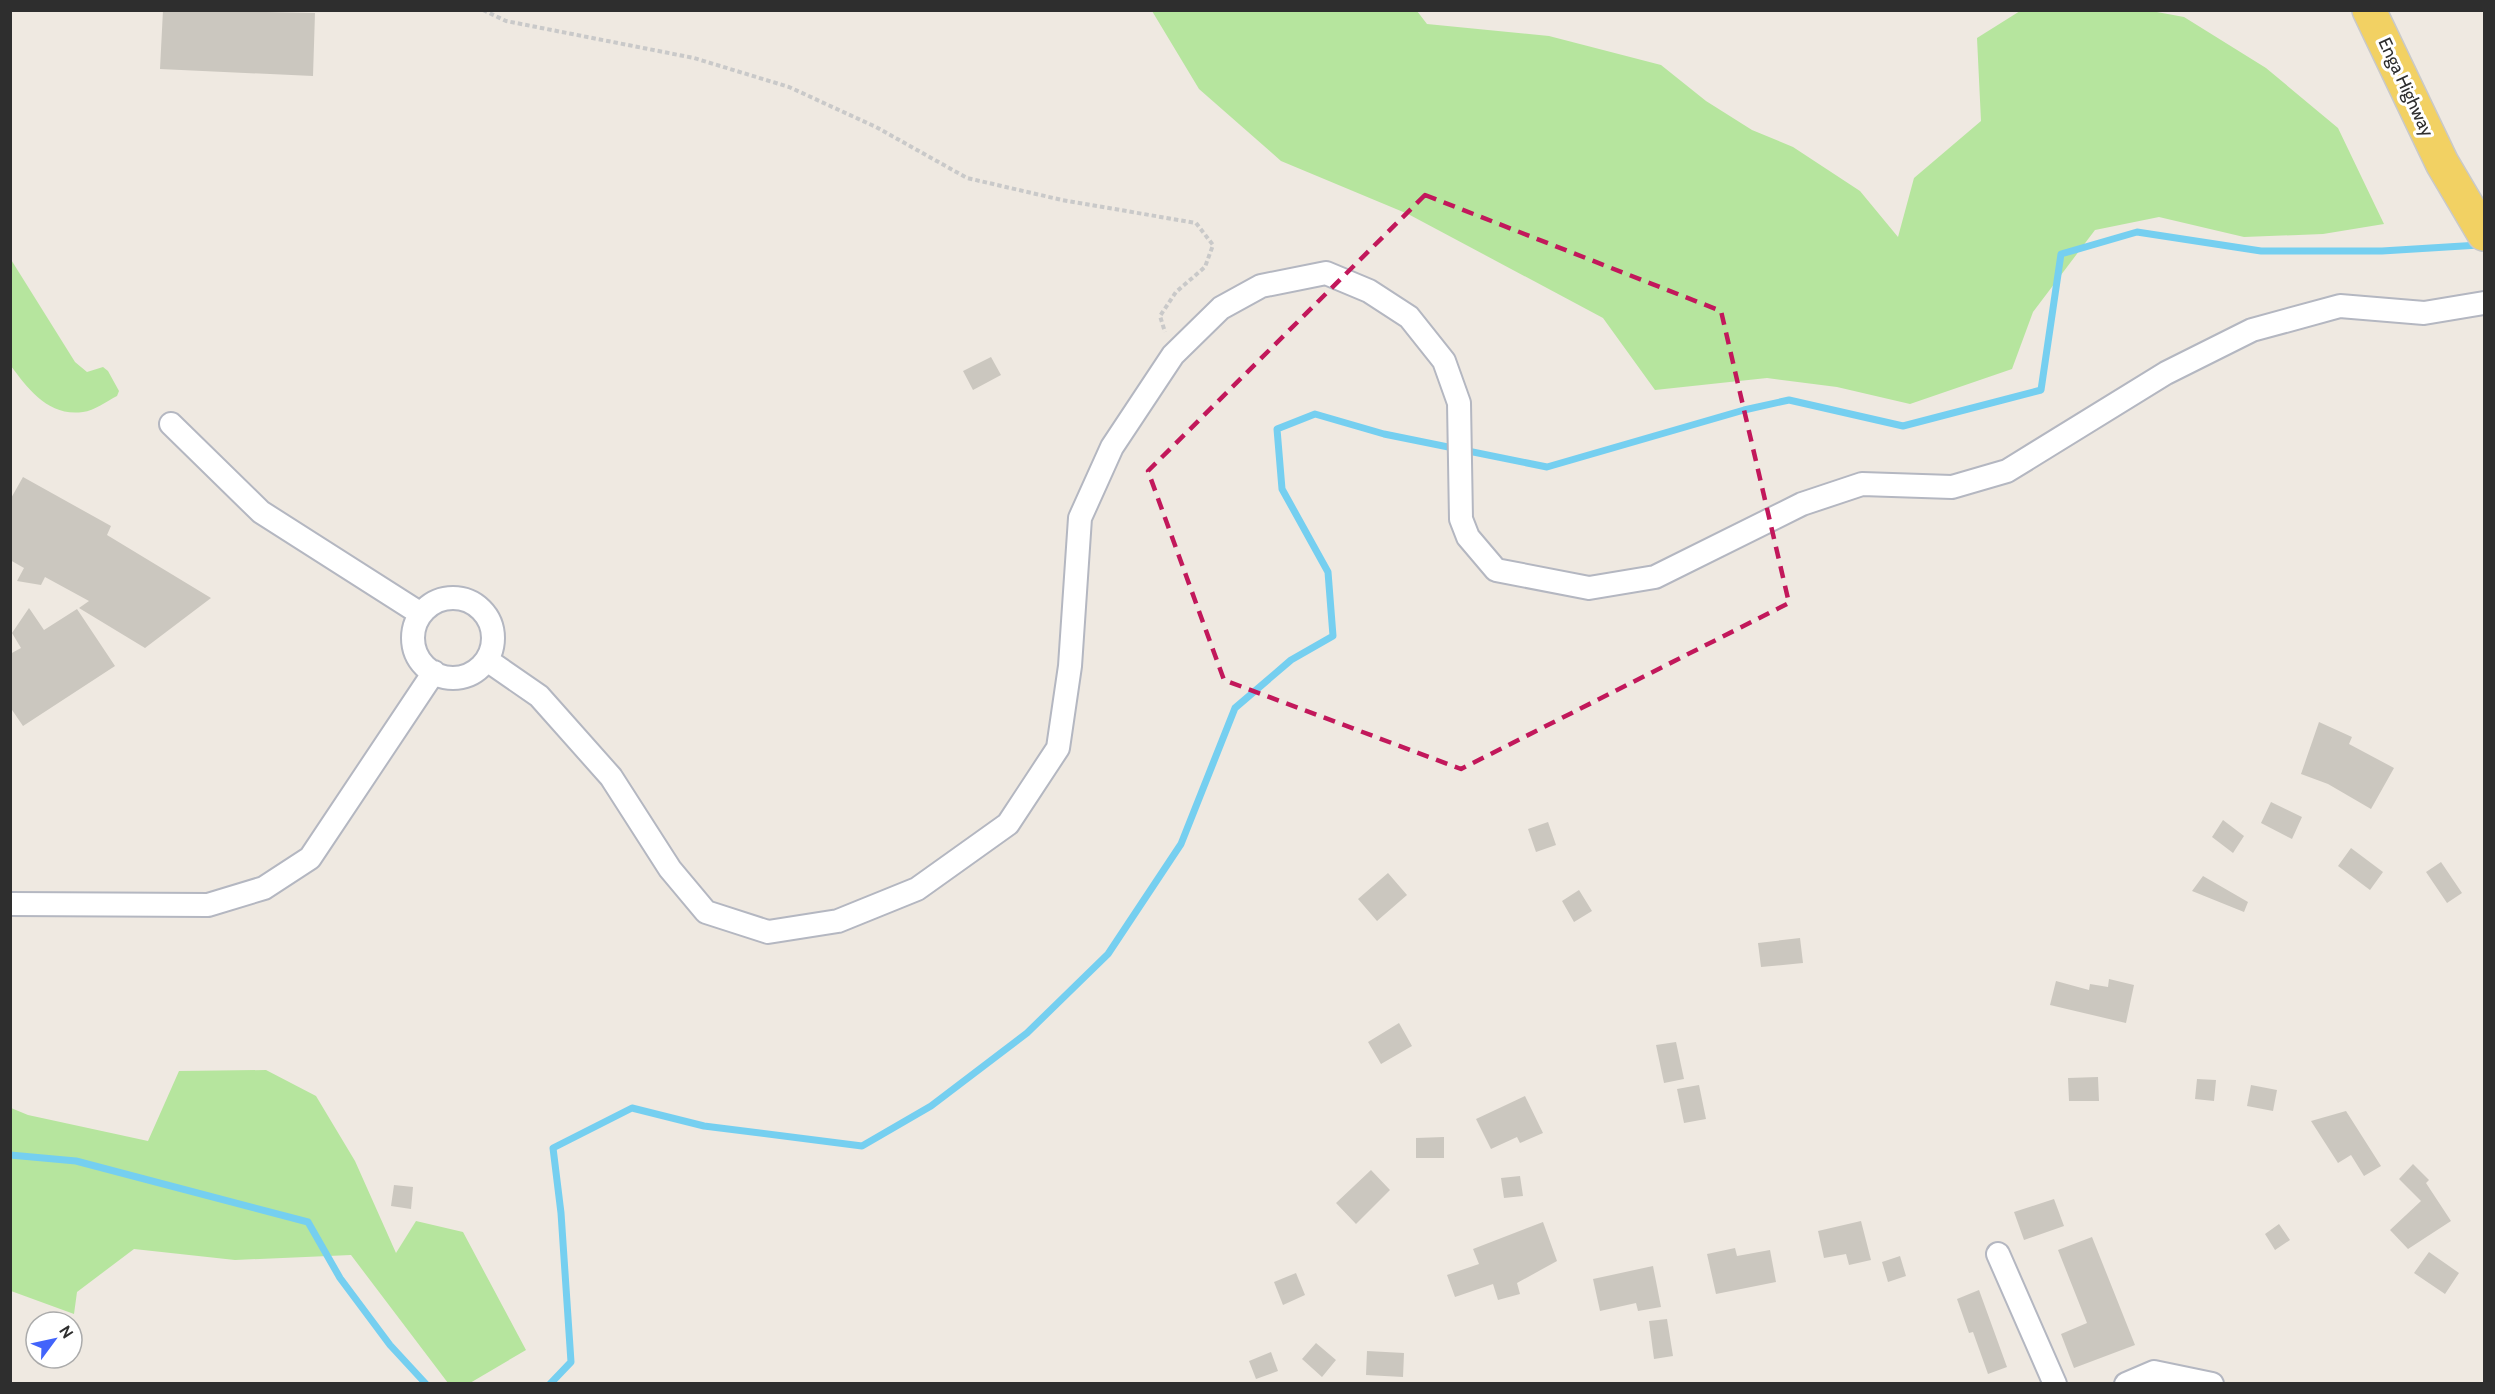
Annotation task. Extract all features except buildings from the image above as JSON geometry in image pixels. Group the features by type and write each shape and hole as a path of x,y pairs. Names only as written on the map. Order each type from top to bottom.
{"main road":[{"name":"Enga Highway","path":"2369,10 2442,164 2484,234"}],"street":[{"path":"487,660 539,696 611,777 670,870 706,912 768,932 838,921 918,889 1008,824 1058,748 1070,666 1080,518 1112,447 1173,356 1221,308 1261,286 1326,273 1369,291 1409,317 1444,361 1459,403 1461,519 1468,537 1496,570 1589,588 1655,577 1802,504 1862,484 1952,487 2007,471 2166,373 2252,330 2340,306 2424,313 2484,303"},
{"path":"171,424 261,512 421,614"},
{"path":"447,598 459,598 472,602 483,610 490,621 493,648 487,660 478,670 466,676 453,678 434,672 420,659 414,647 414,634 421,614 434,602 447,598"},
{"path":"10,904 208,905 264,888 310,858 434,672"},
{"path":"1998,1254 2055,1383"},
{"path":"2127,1383 2154,1372 2212,1383"}],"path":[{"path":"483,10 506,21 694,58 789,87 876,127 967,178 1062,200 1196,223 1213,244 1204,267 1176,292 1160,316 1173,356"}],"highlighted area":[{"path":"1425,195 1721,311 1789,603 1461,769 1224,680 1148,471"}],"green space":[{"path":"2146,10 2184,17 2266,68 2338,128 2384,224 2323,234 2244,237 2159,217 2095,230 2033,312 2012,369 1910,404 1837,387 1767,378 1655,390 1603,318 1408,214 1281,161 1199,89 1152,11 1417,11 1427,24 1549,36 1661,65 1706,101 1752,130 1793,147 1860,191 1898,237 1914,178 1981,121 1977,38 2020,11"},
{"path":"10,258 75,362 87,372 103,367 108,371 119,391 117,396 96,408 83,412 60,410 50,406 32,392 11,366"},
{"path":"266,1070 316,1096 355,1161 396,1253 416,1221 463,1232 526,1350 470,1383 448,1383 351,1255 235,1260 134,1249 77,1292 75,1310 63,1310 11,1291 11,1108 28,1115 148,1141 179,1071"}],"waterway":[{"path":"550,1384 571,1362 561,1213 553,1148 632,1108 704,1126 862,1146 931,1106 1027,1033 1108,954 1181,844 1235,708 1291,660 1333,636 1328,572 1282,489 1277,429 1315,414 1384,434 1547,467 1744,410 1789,400 1903,426 2041,390 2061,254 2137,232 2261,251 2382,251 2479,245"},
{"path":"10,1155 76,1161 308,1222 340,1278 390,1345 426,1384"}]}
